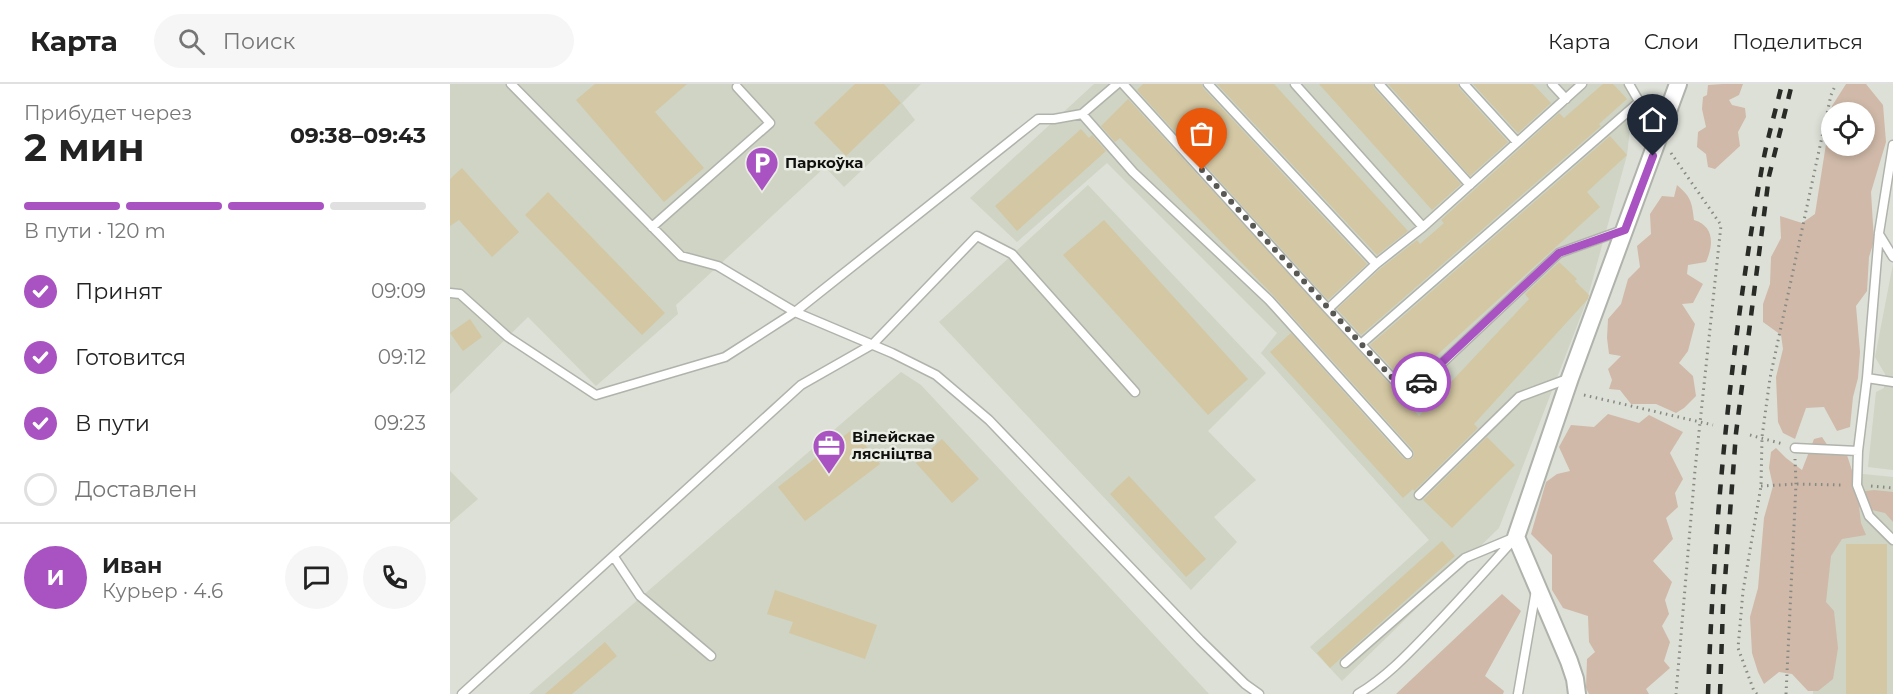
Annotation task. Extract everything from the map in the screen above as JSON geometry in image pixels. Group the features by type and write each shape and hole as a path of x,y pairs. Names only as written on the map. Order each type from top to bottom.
{"street":[{"path":"1577,694 1569,661 1516,537 1570,378 1678,84"}],"lane":[{"path":"511,84 681,256 718,266 795,312 873,344 936,375 989,420 1200,640 1245,684 1259,694"},
{"path":"450,293 460,294 508,337 596,395 725,357 795,312 1038,119 1054,119 1082,114 1117,84"},
{"path":"1124,84 1408,395 1559,253 1625,230"},
{"path":"1208,84 1376,264"},
{"path":"1295,84 1423,227"},
{"path":"1379,84 1470,185"},
{"path":"1464,84 1517,142"},
{"path":"1552,84 1566,99"},
{"path":"1328,309 1376,264 1423,227 1582,84"},
{"path":"1629,84 1660,137"},
{"path":"652,227 770,123 737,87"},
{"path":"1361,344 1639,102"},
{"path":"1082,114 1133,172 1269,300 1408,454"},
{"path":"1893,145 1879,233 1867,378 1858,451 1857,485 1869,516 1893,540"},
{"path":"1879,233 1893,257"},
{"path":"462,694 801,385 873,344 977,236 1012,254 1135,392"},
{"path":"1419,495 1519,397 1570,378"},
{"path":"1867,378 1893,382"},
{"path":"1795,448 1858,451"},
{"path":"1345,663 1465,558 1516,537"},
{"path":"1358,694 1400,662 1453,608 1516,537"},
{"path":"614,557 640,596 711,656"},
{"path":"1518,694 1537,587"}],"path":[{"path":"1757,694 1738,648 1743,591 1761,486 1762,437 1772,366 1807,200 1831,95 1836,84"},
{"path":"1660,137 1721,225 1700,423 1676,694"},
{"path":"1584,395 1713,425"},
{"path":"1750,435 1795,448 1796,484 1786,694"},
{"path":"1761,486 1796,484 1893,488"}],"shaded area":[{"path":"450,84 921,84 902,103 915,120 844,187 825,167 676,305 678,314 596,386 528,317 450,394"},
{"path":"1094,84 1635,84 1627,155 1587,300 1499,528 1342,681 1310,647 1429,540 1261,353 1277,333 1107,163 1017,242 970,198"},
{"path":"1743,84 1739,95 1729,100 1732,105 1745,108 1746,117 1738,132 1740,146 1715,169 1708,167 1706,154 1697,147 1698,132 1706,127 1702,109 1703,97 1707,95 1708,85"},
{"path":"1846,84 1866,84 1883,105 1886,142 1871,192 1874,241 1869,257 1867,291 1856,306 1860,352 1850,427 1837,431 1824,407 1806,408 1795,439 1783,433 1778,422 1776,377 1783,349 1781,335 1763,322 1763,304 1770,284 1771,257 1781,238 1780,216 1802,223 1815,214 1824,156 1875,156 1875,102 1835,102"},
{"path":"1088,185 1266,373 1208,431 1256,480 1214,517 1237,542 1191,590 939,322"},
{"path":"1677,185 1690,200 1694,220 1709,231 1711,242 1706,262 1688,265 1687,274 1703,284 1693,303 1682,304 1695,324 1688,351 1679,363 1693,376 1696,396 1676,413 1656,404 1631,404 1620,390 1609,389 1612,380 1608,369 1621,356 1609,354 1607,338 1608,319 1621,304 1628,279 1640,267 1637,246 1651,234 1650,214 1662,196 1674,197"},
{"path":"1893,264 1893,470 1868,467 1876,392 1884,388 1885,374 1875,357"},
{"path":"901,372 921,385 1209,694 529,694"},
{"path":"1608,414 1639,423 1649,415 1683,432 1670,453 1683,479 1675,493 1678,507 1666,518 1673,539 1653,561 1672,582 1665,600 1669,614 1662,626 1670,642 1664,661 1670,668 1646,689 1649,694 1589,694 1586,688 1587,659 1595,652 1589,642 1588,616 1563,608 1552,590 1552,555 1531,534 1546,482 1557,474 1570,471 1559,447 1571,425 1594,427"},
{"path":"1822,437 1830,449 1846,452 1859,492 1874,490 1893,492 1893,522 1885,513 1859,507 1861,523 1866,535 1842,539 1831,556 1826,602 1834,611 1838,648 1833,679 1818,691 1808,691 1792,674 1779,672 1764,684 1752,653 1750,617 1758,588 1764,518 1773,486 1769,468 1771,452 1776,448 1802,470 1814,439"},
{"path":"1813,469 1893,477 1893,694 1813,694"},
{"path":"450,471 478,499 450,523"},
{"path":"1502,594 1521,611 1485,676 1504,691 1503,694 1396,694"}],"building":[{"path":"595,84 687,84 655,112 704,168 664,202 576,100"},
{"path":"855,84 884,84 901,103 846,156 814,123"},
{"path":"1143,84 1202,84 1203,88 1367,264 1328,300 1137,90"},
{"path":"1217,84 1274,84 1408,231 1377,255"},
{"path":"1319,84 1373,84 1374,88 1461,184 1432,210"},
{"path":"1388,84 1458,84 1459,88 1508,142 1470,176"},
{"path":"1473,84 1533,84 1551,103 1518,133"},
{"path":"1603,84 1613,84 1627,99 1599,124 1601,126 1361,335 1337,309 1380,269 1417,240 1420,244 1444,223 1441,220 1559,113 1564,118"},
{"path":"1128,99 1419,416 1529,299 1525,294 1559,262 1577,279 1575,281 1589,295 1588,299 1474,424 1478,428 1414,491 1413,489 1403,498 1270,352 1291,333 1403,458 1409,460 1413,458 1413,450 1273,295 1120,138 1115,142 1101,126"},
{"path":"1081,129 1089,138 1092,135 1106,151 1017,231 995,206"},
{"path":"1610,136 1627,155 1587,192 1600,207 1406,383 1370,345"},
{"path":"462,168 519,232 492,257 459,220 450,226 450,179"},
{"path":"548,192 665,313 642,335 525,215"},
{"path":"1104,220 1248,379 1208,415 1063,255"},
{"path":"470,319 482,337 463,351 450,333"},
{"name":"Вілейскае лясніцтва","path":"853,429 880,464 805,521 778,487"},
{"path":"1487,437 1515,465 1452,528 1423,500"},
{"path":"942,439 979,479 952,503 916,463"},
{"path":"1129,476 1206,559 1186,577 1110,494"},
{"path":"1442,541 1455,556 1330,668 1317,653"},
{"path":"1846,544 1887,544 1887,694 1846,694"},
{"path":"775,590 877,625 865,659 789,633 793,622 767,614"},
{"path":"605,642 617,656 572,694 545,694"}],"railway":[{"path":"1708,694 1719,498 1741,302 1761,173 1782,84"},
{"path":"1720,694 1723,606 1736,433 1769,176 1792,84"}],"way so far":[{"path":"1202,170 1408,395 1421,382"}],"place":[{"name":"Паркоўка","path":"762,192"},
{"name":"Вілейскае лясніцтва","path":"829,475"}],"route":[{"path":"1421,382 1559,253 1625,230 1653,156"}]}
